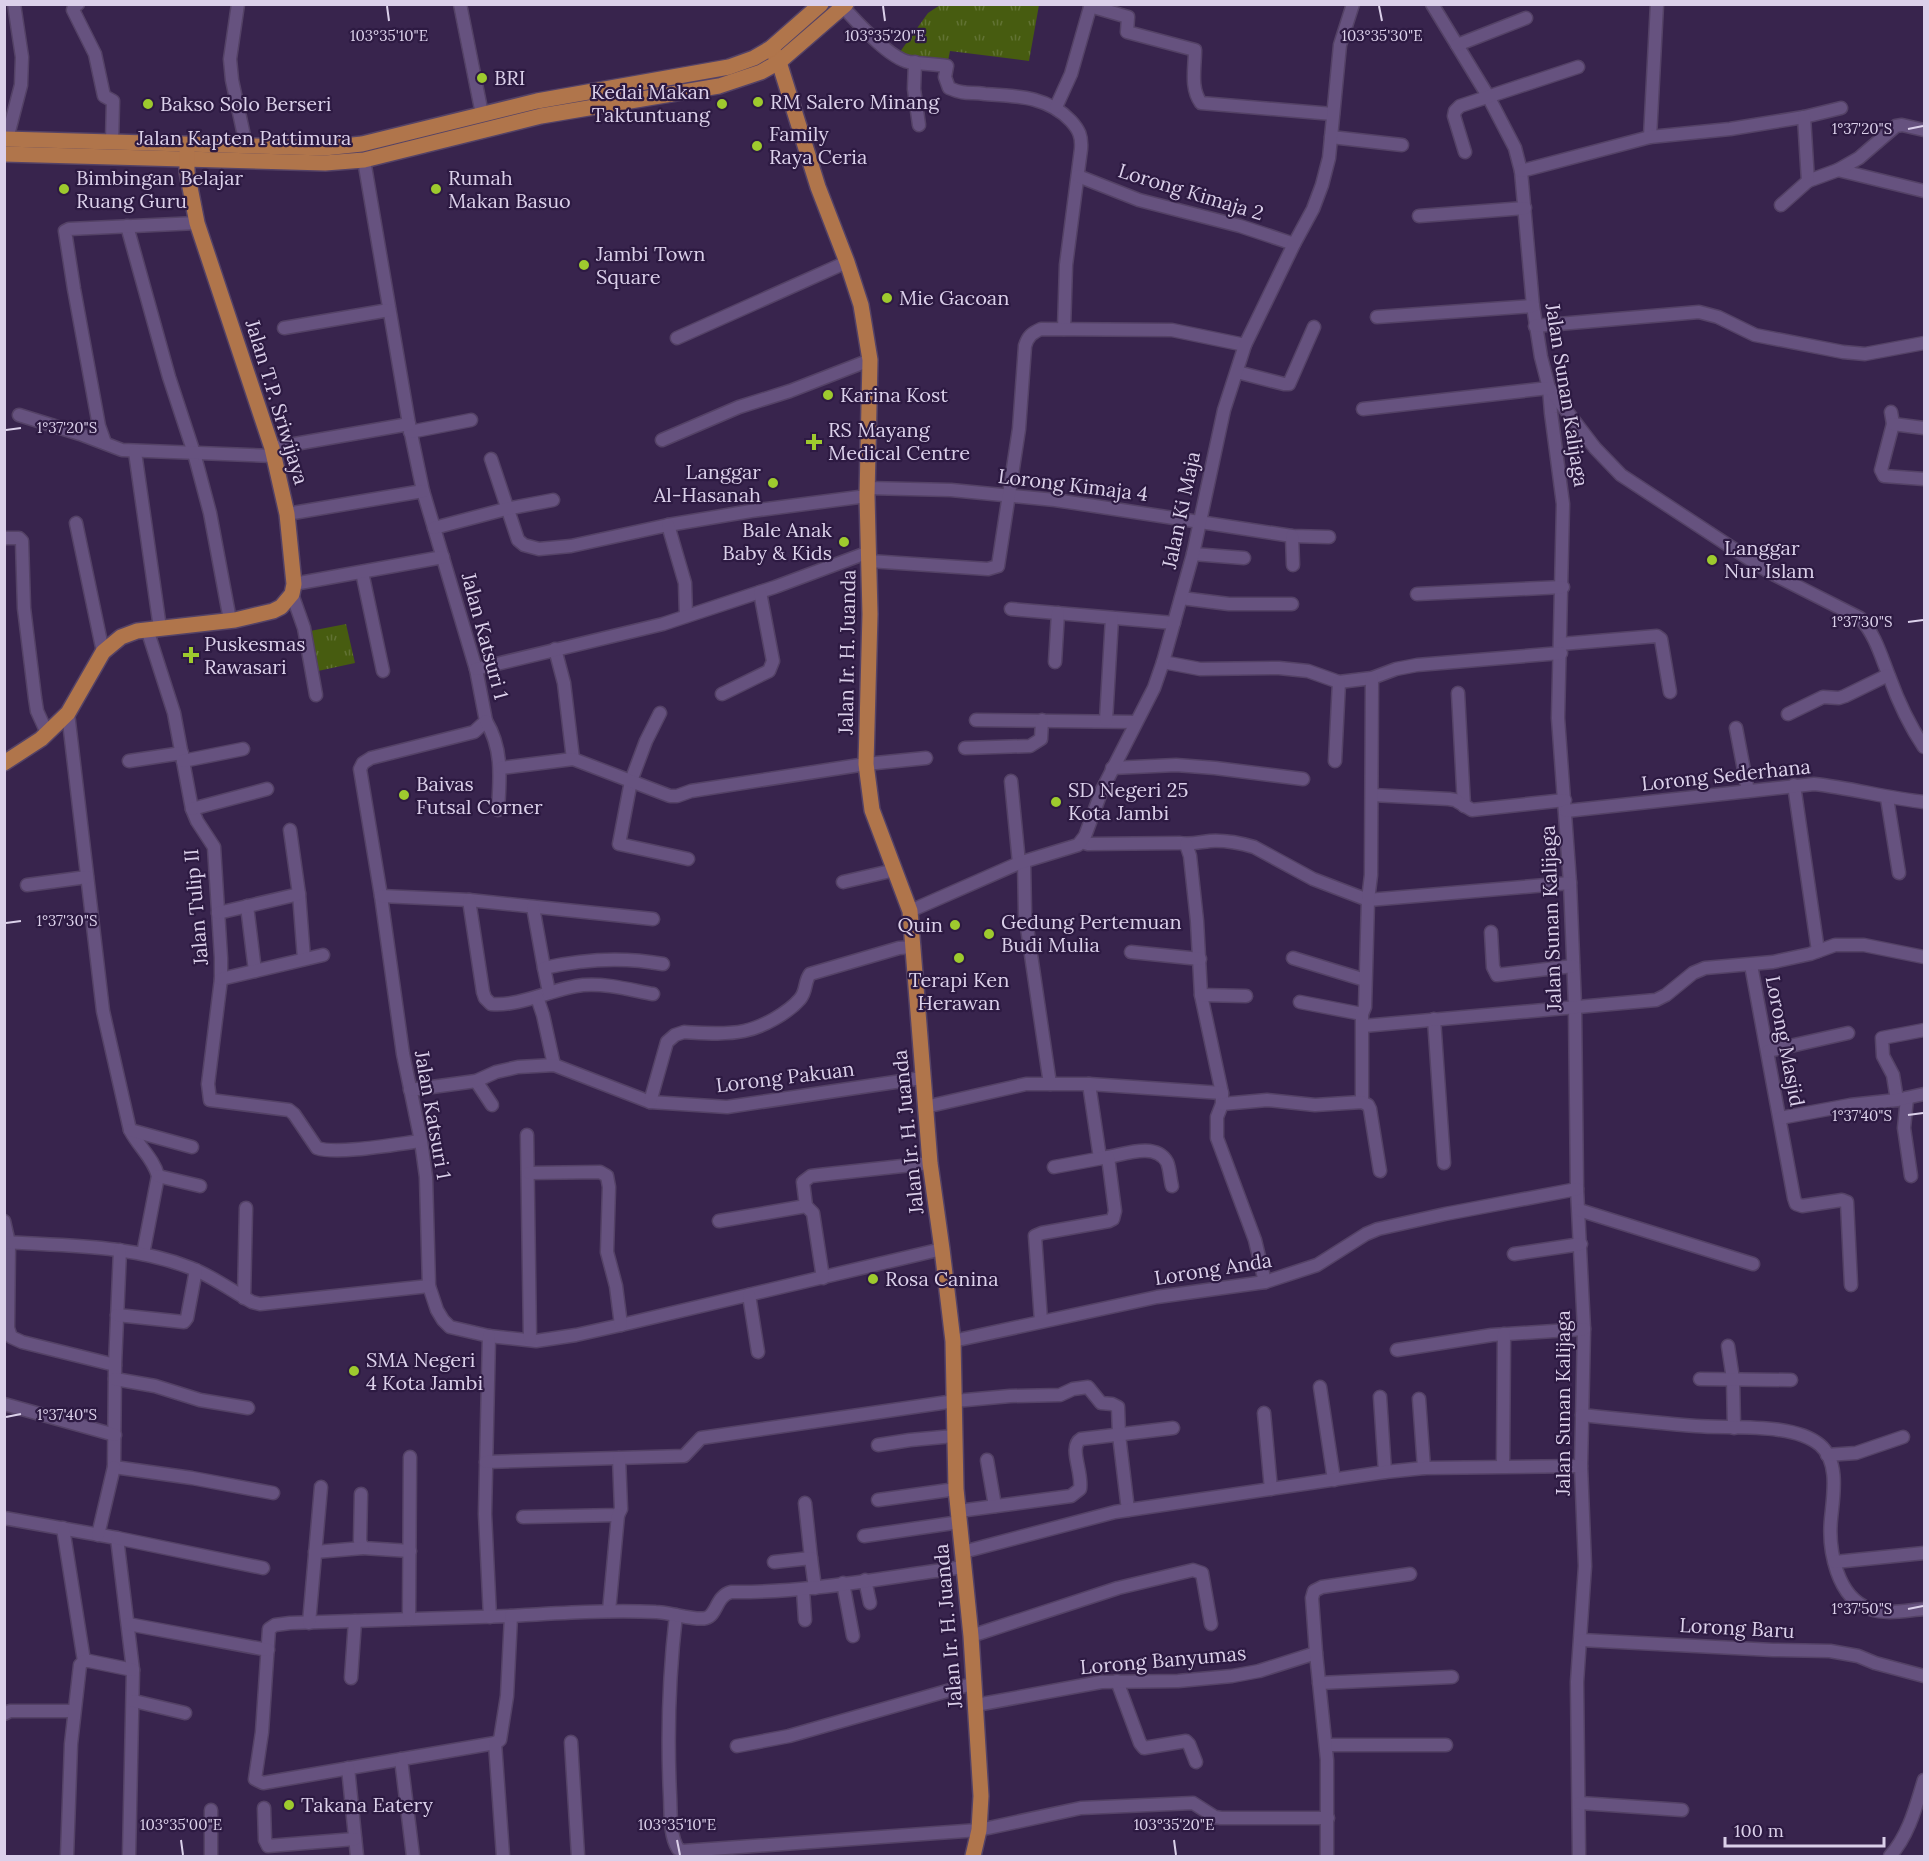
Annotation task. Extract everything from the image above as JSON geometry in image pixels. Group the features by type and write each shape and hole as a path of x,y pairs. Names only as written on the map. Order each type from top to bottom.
{"main road":[{"name":"Jalan Kapten Pattimura","path":"6,144 112,142 324,148 362,144 537,101 729,67 754,58 771,48 821,4"},
{"name":"Jalan Kapten Pattimura","path":"6,144 186,160 325,163 364,160 541,116 719,86 761,72 779,62 845,6"},
{"name":"Jalan Ir. H. Juanda","path":"771,48 779,62 818,187 861,305 870,360 866,764 872,810 910,911 930,1162 953,1341 956,1490 975,1683 981,1796 979,1830 973,1857"},
{"name":"Jalan T.P. Sriwijaya","path":"187,144 186,160 197,223 273,452 287,514 293,589"},
{"path":"4,763 28,749 68,713 103,652 121,637 153,628 230,620 273,612 282,607 293,589"}],"street":[{"path":"6,144 21,84 22,57 14,4"},
{"path":"78,4 73,10 95,54 104,96 113,101 112,142"},
{"path":"238,4 230,59 232,80 246,145"},
{"path":"460,4 482,114"},
{"name":"Jalan Ki Maja","path":"1081,842 1112,768 1154,688 1163,662 1201,522 1224,410 1245,345 1313,208 1322,185 1329,158 1340,45 1353,4"},
{"name":"Jalan Sunan Kalijaga","path":"1432,4 1488,96 1515,148 1521,171 1535,326 1549,388 1563,504 1563,587 1558,718 1570,883 1575,1006 1577,1189 1584,1329 1581,1466 1585,1566 1577,1682 1579,1857"},
{"path":"1650,137 1657,4"},
{"path":"1056,107 1071,74 1091,5 1128,17 1127,32 1195,50 1194,89 1202,103 1333,114"},
{"path":"845,6 864,29 896,57 909,62 947,66 945,77 949,88 962,94 981,93 1032,98 1056,107 1078,129 1082,138 1066,265 1064,329"},
{"path":"1457,45 1526,18"},
{"path":"915,62 914,89 919,125"},
{"path":"1465,152 1454,116 1460,106 1578,67"},
{"path":"1521,171 1650,137 1730,129 1804,117 1841,108"},
{"path":"1804,117 1808,181"},
{"path":"1781,205 1808,181 1838,170 1859,158 1896,126 1902,125 1924,130"},
{"path":"1330,137 1402,145"},
{"name":"Jalan Katsuri 1","path":"364,160 423,491 476,669 486,721 474,732 371,758 363,763 360,769 381,896 403,1054 426,1177 429,1286"},
{"path":"1838,170 1924,191"},
{"name":"Lorong Kimaja 2","path":"1078,176 1139,200 1240,226 1294,244"},
{"path":"1419,216 1525,208"},
{"path":"105,443 99,426 65,234 69,229 197,223"},
{"path":"127,226 210,513 230,620"},
{"path":"677,338 847,262"},
{"path":"1377,317 1533,306"},
{"path":"284,328 389,310"},
{"path":"1535,326 1699,312 1718,317 1755,335 1843,352 1865,354 1924,343"},
{"path":"1236,372 1289,384 1314,327"},
{"path":"476,669 651,627 869,557 996,568 1019,429 1025,346 1027,338 1032,333 1041,329 1172,330 1245,345"},
{"path":"663,440 739,407 790,391 870,360"},
{"path":"1363,409 1549,388 1596,448 1621,475 1769,572 1860,618 1868,627 1876,643 1909,724 1924,747"},
{"path":"19,415 105,443 111,447 135,452 194,453 273,452 410,428 471,420"},
{"path":"1924,428 1892,418 1881,470 1884,476 1892,478 1924,479"},
{"name":"Jalan Tulip II","path":"135,452 153,628 174,713 192,809 214,847 221,979 208,1084 210,1100 292,1112 317,1148 322,1150 421,1141"},
{"name":"Lorong Kimaja 4","path":"490,459 518,540 524,545 540,549 571,546 668,525 867,492 951,490 1055,500 1292,536 1329,537"},
{"path":"287,514 423,491"},
{"path":"434,528 506,509 553,500"},
{"path":"76,523 103,652"},
{"path":"668,525 685,582 686,616"},
{"path":"1292,536 1293,565"},
{"path":"4,538 19,538 22,541 24,608 34,699 47,733"},
{"path":"1193,554 1244,558"},
{"path":"316,695 304,628 293,589 362,572 443,557"},
{"path":"362,572 383,671"},
{"path":"1417,594 1563,587"},
{"path":"722,694 769,672 772,668 773,661 760,592"},
{"path":"1181,598 1229,604 1292,604"},
{"path":"1011,609 1174,623"},
{"path":"1055,662 1058,613"},
{"path":"1106,720 1112,618"},
{"path":"1163,662 1200,669 1279,668 1308,671 1339,682 1372,678 1396,669 1417,665 1657,636 1660,639 1670,692"},
{"path":"555,649 564,683 573,759"},
{"path":"1788,714 1823,697 1845,696 1888,675"},
{"path":"1362,1102 1363,1020 1371,875 1372,678"},
{"path":"1335,761 1339,682"},
{"path":"1458,693 1464,806"},
{"path":"660,712 631,781 619,844 688,859"},
{"path":"68,713 103,1011 130,1130 156,1168 158,1176 143,1254"},
{"path":"976,720 1136,722"},
{"path":"965,748 1030,746 1041,739 1042,720"},
{"path":"486,721 493,733 501,768 498,810"},
{"path":"1736,728 1748,791"},
{"path":"129,761 243,749"},
{"path":"501,768 573,759 654,791 677,796 691,791 866,764 926,758"},
{"path":"1112,768 1176,765 1303,779"},
{"path":"1011,781 1022,862 1025,914 1050,1084"},
{"name":"Lorong Sederhana","path":"1371,795 1449,799 1472,810 1484,810 1702,797 1814,784 1835,786 1887,798 1924,802"},
{"path":"1794,785 1818,951"},
{"path":"192,809 267,789"},
{"path":"1887,798 1899,873"},
{"path":"290,830 299,894 304,959"},
{"path":"910,911 1022,862 1081,842 1089,844 1232,842 1254,847 1313,879 1368,900 1570,883"},
{"path":"1186,844 1190,856 1200,959 1201,995 1222,1098 1217,1117 1217,1138 1255,1240 1265,1282"},
{"path":"843,882 896,870"},
{"path":"27,885 87,876"},
{"path":"218,913 299,894"},
{"path":"381,896 469,900 652,919"},
{"path":"469,900 485,999 488,1002 496,1004 581,985 597,984 653,994"},
{"path":"247,906 255,971"},
{"path":"533,907 544,968 543,1015 554,1065"},
{"path":"1491,932 1492,967 1497,975 1573,966"},
{"path":"1300,1002 1363,1020 1434,1018 1656,1000 1666,995 1693,973 1705,968 1751,965 1795,957 1835,945 1864,945 1924,957"},
{"path":"650,1102 667,1042 675,1035 684,1032 745,1031 785,1012 800,999 806,991 807,977 810,974 899,948 914,947"},
{"path":"1131,952 1200,959"},
{"path":"221,979 323,955"},
{"path":"1293,958 1365,980"},
{"path":"544,968 579,962 630,959 663,964"},
{"name":"Lorong Masjid","path":"1751,965 1796,1204 1802,1206 1842,1200 1846,1202 1851,1285"},
{"path":"1201,995 1246,996"},
{"path":"1434,1018 1444,1163"},
{"path":"1911,1176 1902,1099 1890,1066 1883,1056 1882,1038 1924,1030"},
{"path":"1768,1052 1848,1033"},
{"name":"Lorong Pakuan","path":"410,1090 476,1081 496,1072 537,1064 554,1065 650,1102 733,1107 922,1078"},
{"path":"476,1081 492,1105"},
{"path":"925,1107 1026,1084 1089,1084 1316,1105 1362,1102 1370,1109 1380,1171"},
{"path":"1041,1321 1035,1236 1113,1219 1115,1211 1089,1084"},
{"path":"1780,1118 1924,1094"},
{"path":"130,1130 192,1147"},
{"path":"527,1135 530,1339"},
{"path":"1054,1167 1143,1150 1157,1154 1167,1163 1172,1186"},
{"path":"823,1278 813,1213 806,1206 803,1182 811,1176 930,1162"},
{"path":"529,1173 600,1172 607,1176 609,1187 607,1252 616,1286 621,1325"},
{"path":"158,1176 200,1186"},
{"name":"Lorong Anda","path":"953,1341 1157,1297 1265,1282 1317,1265 1366,1234 1378,1230 1445,1214 1577,1189"},
{"path":"720,1221 806,1206"},
{"path":"244,1298 246,1208"},
{"path":"1579,1210 1753,1264"},
{"path":"4,1221 7,1243 8,1328 11,1337 22,1342 115,1365"},
{"path":"7,1243 120,1250 143,1254 196,1270 244,1298 260,1304 429,1286 442,1320 450,1327 489,1336 536,1341 621,1325 942,1249"},
{"path":"1514,1254 1581,1244"},
{"path":"98,1534 114,1467 115,1365 120,1250"},
{"path":"117,1315 184,1322 187,1318 196,1270"},
{"path":"748,1295 758,1352"},
{"path":"1397,1350 1504,1334 1584,1329"},
{"path":"1503,1466 1504,1334"},
{"path":"489,1336 485,1514 490,1617"},
{"path":"1728,1346 1733,1379 1734,1428"},
{"path":"115,1379 156,1386 200,1400 248,1408"},
{"path":"1700,1379 1791,1380"},
{"path":"486,1462 684,1456 701,1438 955,1401 1010,1396 1060,1395 1073,1389 1088,1387 1101,1403 1118,1407 1128,1510"},
{"path":"1320,1387 1334,1480"},
{"path":"1380,1397 1385,1472"},
{"path":"1419,1399 1424,1468"},
{"path":"4,1404 115,1435"},
{"path":"1264,1413 1271,1489"},
{"path":"1582,1415 1782,1431 1801,1435 1819,1444 1830,1464 1834,1491 1831,1521 1834,1562 1846,1590 1863,1606 1872,1610 1886,1612 1924,1609"},
{"path":"864,1536 959,1517 995,1506 1076,1494 1080,1489 1081,1479 1074,1444 1081,1439 1173,1428"},
{"path":"878,1445 954,1436"},
{"path":"1827,1455 1856,1453 1903,1437"},
{"path":"409,1619 410,1457"},
{"path":"609,1611 618,1515 621,1509 619,1458"},
{"path":"987,1460 995,1506"},
{"path":"511,1616 500,1740 495,1743 263,1783 256,1781 254,1775 262,1732 272,1626 290,1623 609,1611 660,1612 707,1618 723,1596 731,1592 809,1589 964,1560 1128,1510 1424,1468 1581,1466"},
{"path":"114,1467 273,1493"},
{"path":"309,1623 321,1487"},
{"path":"878,1500 956,1490"},
{"path":"362,1494 360,1541 363,1548"},
{"path":"805,1503 811,1557 805,1620"},
{"path":"523,1517 618,1515"},
{"path":"4,1518 98,1534 263,1569"},
{"path":"63,1528 84,1661"},
{"path":"117,1538 134,1670 129,1857"},
{"path":"315,1552 363,1548 410,1551"},
{"path":"1834,1562 1924,1553"},
{"path":"774,1562 811,1557"},
{"path":"971,1636 1118,1588 1193,1570 1202,1573 1211,1624"},
{"path":"1327,1857 1326,1745 1316,1653 1312,1598 1314,1591 1322,1587 1410,1574"},
{"path":"865,1580 870,1603"},
{"path":"843,1583 853,1636"},
{"path":"676,1615 669,1671 668,1758 672,1829 678,1849 690,1851 979,1830 1081,1808 1193,1803 1215,1817 1221,1818 1328,1818"},
{"path":"351,1678 355,1621"},
{"path":"128,1624 268,1650"},
{"name":"Lorong Baru","path":"1581,1640 1830,1651 1858,1656 1924,1676"},
{"name":"Lorong Banyumas","path":"976,1705 1079,1685 1118,1681 1178,1681 1232,1676 1259,1671 1316,1653"},
{"path":"84,1661 134,1670"},
{"path":"67,1857 71,1744 80,1665 84,1661"},
{"path":"1319,1683 1452,1677"},
{"path":"1118,1681 1144,1748 1186,1742 1196,1762"},
{"path":"737,1746 789,1736 975,1683"},
{"path":"134,1701 185,1713"},
{"path":"4,1714 10,1711 74,1711"},
{"path":"571,1742 578,1857"},
{"path":"495,1743 503,1857"},
{"path":"1326,1745 1446,1745"},
{"path":"401,1759 413,1857"},
{"path":"348,1768 357,1857"},
{"path":"1890,1857 1909,1827 1924,1780"},
{"path":"1580,1803 1682,1810"},
{"path":"264,1808 265,1840 268,1846 355,1839"},
{"path":"211,1810 211,1857"}],"green space":[{"path":"940,5 1039,5 1029,61 950,51 947,66 897,56 928,13"},
{"path":"346,624 355,663 318,671 310,631"}],"place":[{"name":"BRI","path":"482,78"},
{"name":"RM Salero Minang","path":"758,102"},
{"name":"Bakso Solo Berseri","path":"148,104"},
{"name":"Kedai Makan Taktuntuang","path":"722,104"},
{"name":"Family Raya Ceria","path":"757,146"},
{"name":"Bimbingan Belajar Ruang Guru","path":"64,189"},
{"name":"Rumah Makan Basuo","path":"436,189"},
{"name":"Jambi Town Square","path":"584,265"},
{"name":"Mie Gacoan","path":"887,298"},
{"name":"Karina Kost","path":"828,395"},
{"name":"RS Mayang Medical Centre","path":"814,442"},
{"name":"Langgar Al-Hasanah","path":"773,483"},
{"name":"Bale Anak Baby & Kids","path":"844,542"},
{"name":"Langgar Nur Islam","path":"1712,560"},
{"name":"Puskesmas Rawasari","path":"191,655"},
{"name":"Baivas Futsal Corner","path":"404,795"},
{"name":"SD Negeri 25 Kota Jambi","path":"1056,802"},
{"name":"Quin","path":"955,925"},
{"name":"Gedung Pertemuan Budi Mulia","path":"989,934"},
{"name":"Terapi Ken Herawan","path":"959,958"},
{"name":"Rosa Canina","path":"873,1279"},
{"name":"SMA Negeri 4 Kota Jambi","path":"354,1371"},
{"name":"Takana Eatery","path":"289,1805"}]}
